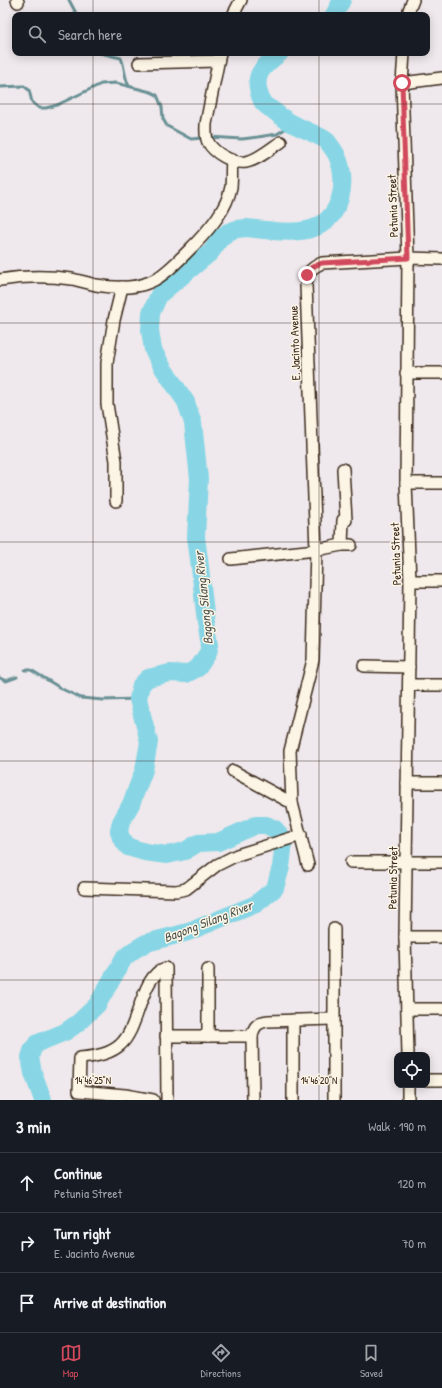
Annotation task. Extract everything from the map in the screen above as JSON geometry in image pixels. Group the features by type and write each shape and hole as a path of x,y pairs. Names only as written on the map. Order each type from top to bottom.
{"street":[{"path":"235,12 241,0"},
{"path":"409,12 413,0"},
{"name":"Petunia Street","path":"404,56 402,83 408,258 406,483 410,581 405,937 408,1052"},
{"path":"138,62 219,57 206,124 207,137 213,148 232,160 246,162 253,160 281,142"},
{"path":"402,83 442,78"},
{"path":"0,280 29,277 65,279 103,286 122,287 141,285 157,279 202,237 222,210 228,198 231,187 232,160"},
{"name":"E. Jacinto Avenue","path":"308,864 292,803 290,751 312,660 316,550 306,285 307,275 312,267 322,263 408,258 442,259"},
{"path":"116,501 116,461 107,404 107,362 122,287"},
{"path":"406,373 442,373"},
{"path":"231,559 316,550 347,545 343,520 346,520 343,469"},
{"path":"406,483 442,483"},
{"path":"410,581 442,581"},
{"path":"364,666 409,667"},
{"path":"409,685 442,685"},
{"path":"233,771 292,803"},
{"path":"407,783 442,783"},
{"path":"84,888 186,890 225,860 301,835"},
{"path":"351,862 442,862"},
{"path":"334,929 334,1100"},
{"path":"405,937 442,937"},
{"path":"153,1100 125,1095 80,1092 80,1058 90,1057 114,1050 121,1045 130,1029 151,980 158,971 166,968 167,1100"},
{"path":"208,970 208,1036"},
{"path":"407,1009 442,1009"},
{"path":"293,1020 293,1100"},
{"path":"253,1100 252,1036 257,1024 262,1021 334,1020"},
{"path":"166,1036 252,1036"},
{"path":"430,1080 442,1080"},
{"path":"408,1088 408,1100"}],"waterway":[{"path":"69,0 75,12"},
{"name":"Bagong Silang River","path":"336,12 342,0"},
{"path":"113,56 121,58 129,86"},
{"name":"Bagong Silang River","path":"43,1100 33,1073 30,1057 33,1048 38,1043 65,1032 78,1023 97,1005 124,958 146,943 188,932 256,904 275,888 281,867 283,850 281,836 275,829 266,825 256,825 218,842 198,843 185,851 167,855 145,852 128,847 121,838 119,831 121,822 131,804 144,770 149,742 138,699 141,685 148,678 170,673 186,674 198,668 208,653 210,644 206,623 196,537 199,479 193,423 186,402 163,368 153,350 150,330 151,313 159,295 211,252 220,239 228,232 246,228 288,232 314,228 325,222 334,212 340,198 342,188 341,166 336,154 327,141 286,120 266,106 262,101 259,92 258,79 263,68 276,56"},
{"path":"0,87 24,86 29,90 32,102 39,108 46,108 57,105 101,84 116,83 157,95 162,107 163,119 167,126 191,139 203,138"},
{"path":"209,137 242,139 258,137 277,134 293,124"},
{"path":"25,670 31,670 62,689 81,698 103,700 138,699"},
{"path":"0,678 6,681 17,677"}],"route":[{"path":"307,275 312,267 322,263 408,258 402,83"}]}
